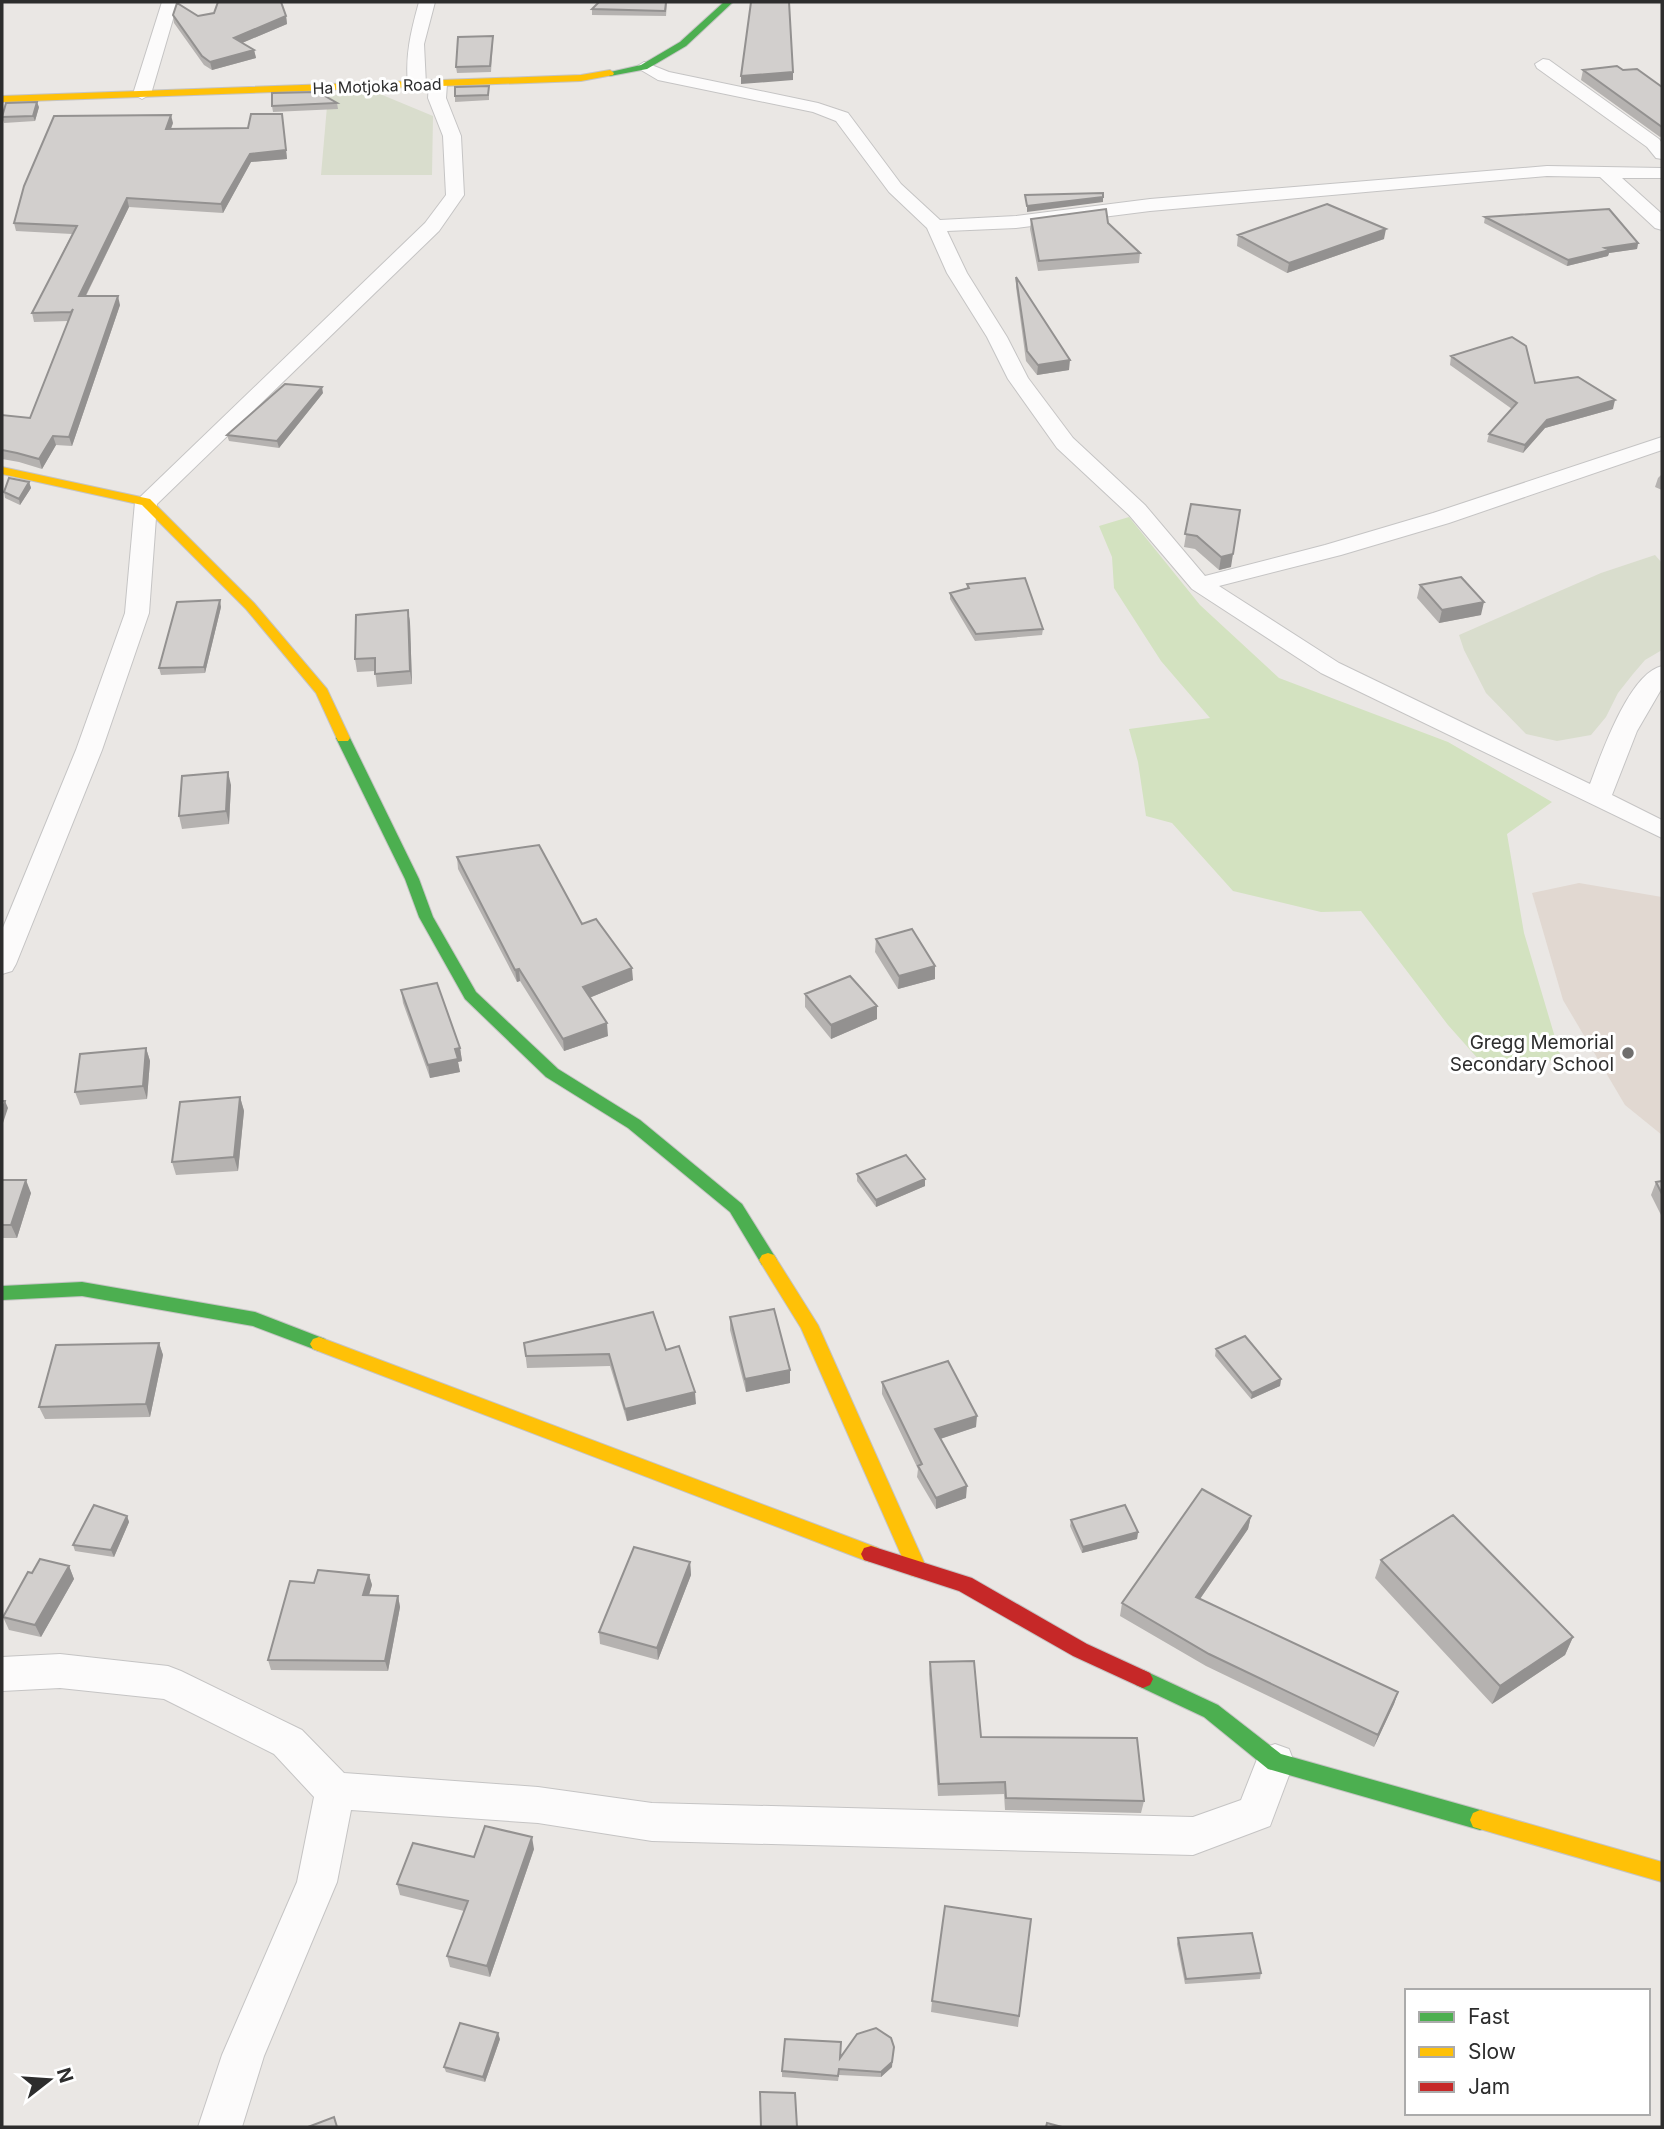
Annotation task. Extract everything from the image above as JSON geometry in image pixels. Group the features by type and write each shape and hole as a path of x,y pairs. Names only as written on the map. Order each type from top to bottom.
{"street":[{"path":"142,94 170,2"},
{"path":"2,964 89,750 137,613 146,502 432,227 454,195 452,136 437,99 415,68 416,44 427,2"},
{"name":"Ha Motjoka Road","path":"2,99 581,78 644,67 683,44 729,2"},
{"path":"1543,64 1653,143 1662,154"},
{"path":"644,67 664,76 818,108 842,117 895,188 935,226 957,273 997,337 1018,379 1057,432 1137,510 1200,584 1330,668 1662,830"},
{"path":"935,226 1016,222 1150,205 1547,171 1662,173"},
{"path":"1606,173 1662,224"},
{"path":"1200,584 1333,551 1441,518 1662,443"},
{"path":"2,471 146,502 250,606 322,692 412,879 426,918 470,995 552,1073 634,1124 736,1208 809,1325 917,1569"},
{"path":"1598,797 1615,752 1647,688 1662,673"},
{"path":"2,1293 82,1289 255,1319 846,1546 965,1584 1080,1650 1211,1711 1275,1762 1662,1872"},
{"path":"2,1674 60,1671 168,1684 288,1742 335,1791 538,1805 652,1822 1193,1836 1256,1813 1275,1762"},
{"path":"220,2127 243,2055 317,1882 335,1791"}],"shaded area":[{"name":"Gregg Memorial Secondary School","path":"1579,883 1662,897 1662,1135 1625,1105 1563,1000 1532,893"}],"green space":[{"path":"380,94 433,116 432,175 321,175 328,95"},
{"path":"1129,517 1200,605 1279,678 1448,742 1552,802 1507,834 1524,933 1562,1061 1480,1061 1448,1025 1361,911 1321,912 1233,891 1172,823 1146,816 1138,762 1129,729 1210,718 1161,661 1114,588 1112,557 1099,526"},
{"path":"1655,555 1662,563 1662,650 1645,660 1633,674 1618,693 1606,717 1591,735 1557,741 1526,734 1486,693 1459,635 1601,573"}],"building":[{"path":"218,2 281,2 286,16 234,38 254,50 210,62 202,56 173,15 177,3 198,16 214,13"},
{"path":"599,2 666,2 665,11 592,9"},
{"path":"751,2 789,2 793,72 741,76"},
{"path":"493,36 490,66 456,67 458,37"},
{"path":"1617,66 1623,70 1637,69 1662,87 1662,127 1583,70"},
{"path":"489,86 488,95 455,96 455,87"},
{"path":"318,92 337,103 272,106 272,93"},
{"path":"37,102 33,116 2,117 6,103"},
{"path":"251,114 282,114 286,150 250,154 221,204 127,198 79,296 118,296 69,437 53,436 39,459 2,450 2,415 30,418 73,309 71,312 32,313 77,226 14,223 24,186 54,116 171,115 166,129 248,128"},
{"path":"1103,193 1103,197 1027,206 1025,195"},
{"path":"1327,204 1386,229 1289,263 1238,235"},
{"path":"1106,209 1108,223 1140,253 1039,261 1031,219"},
{"path":"1609,209 1638,243 1605,248 1610,250 1568,260 1485,217"},
{"path":"1016,277 1070,360 1038,365 1027,351"},
{"path":"1512,337 1526,346 1535,383 1578,377 1615,400 1547,420 1525,445 1489,434 1517,403 1451,356"},
{"path":"285,384 322,387 277,441 227,435"},
{"path":"9,478 29,482 19,499 4,492"},
{"path":"1191,504 1240,510 1233,554 1221,557 1197,536 1185,534"},
{"path":"1461,577 1484,602 1442,610 1420,585"},
{"path":"1025,578 1043,629 976,634 950,593 969,588 967,584"},
{"path":"220,600 204,667 159,668 177,602"},
{"path":"408,610 410,671 375,674 375,658 355,659 356,615"},
{"path":"228,772 226,811 179,816 182,776"},
{"path":"539,845 582,924 596,919 632,968 583,987 607,1023 563,1039 519,969 515,970 457,857"},
{"path":"912,929 935,966 899,976 876,939"},
{"path":"850,976 877,1006 831,1025 805,994"},
{"path":"437,983 460,1048 455,1049 458,1059 428,1065 401,990"},
{"path":"146,1048 143,1086 75,1092 80,1054"},
{"path":"240,1097 234,1157 172,1162 180,1102"},
{"path":"906,1155 925,1179 876,1200 857,1174"},
{"path":"2,1180 26,1180 11,1225 2,1225"},
{"path":"1662,1181 1662,1194 1656,1182"},
{"path":"774,1309 790,1370 745,1379 730,1317"},
{"path":"653,1312 666,1350 679,1346 695,1392 625,1409 609,1354 526,1356 524,1343"},
{"path":"1245,1336 1281,1379 1252,1393 1216,1349"},
{"path":"159,1343 146,1404 39,1407 56,1345"},
{"path":"948,1361 977,1416 935,1429 967,1486 936,1498 918,1466 922,1464 882,1382"},
{"path":"1202,1489 1251,1516 1196,1597 1398,1692 1378,1735 1209,1654 1122,1603"},
{"path":"94,1505 127,1516 111,1550 73,1545"},
{"path":"1125,1505 1138,1532 1083,1547 1071,1520"},
{"path":"1453,1515 1573,1637 1500,1686 1381,1560"},
{"path":"634,1547 690,1562 657,1648 599,1632"},
{"path":"40,1559 69,1566 35,1625 3,1617 28,1572 32,1573"},
{"path":"318,1570 369,1575 363,1595 398,1596 385,1661 268,1660 290,1581 314,1583"},
{"path":"974,1661 981,1737 1137,1738 1144,1801 1006,1798 1005,1782 939,1784 930,1662"},
{"path":"485,1826 532,1837 487,1966 447,1956 468,1901 397,1884 413,1843 474,1857"},
{"path":"945,1906 1031,1919 1019,2016 932,2001"},
{"path":"1252,1933 1261,1973 1186,1979 1178,1938"},
{"path":"460,2023 498,2033 483,2077 444,2067"},
{"path":"876,2028 891,2038 894,2047 892,2062 881,2072 839,2069 838,2076 782,2071 785,2039 841,2042 840,2058 857,2034"},
{"path":"760,2092 795,2093 797,2127 761,2127"},
{"path":"334,2117 337,2127 308,2127"},
{"path":"1047,2123 1062,2127 1046,2127"}],"traffic: fast":[{"path":"610,73 644,67 683,44 729,2"},
{"path":"343,738 412,879 426,917 470,995 552,1073 634,1124 736,1208 768,1260"},
{"path":"2,1293 82,1289 255,1319 319,1344"},
{"path":"1143,1679 1211,1711 1275,1762 1480,1820"}],"traffic: slow":[{"path":"2,99 581,78 610,73"},
{"path":"2,471 146,502 250,606 322,692 343,738"},
{"path":"768,1260 809,1325 917,1569"},
{"path":"319,1344 871,1554"},
{"path":"1480,1820 1662,1872"}],"traffic: jam":[{"path":"871,1554 965,1584 1080,1650 1143,1679"}],"place":[{"name":"Gregg Memorial Secondary School","path":"1628,1053"}]}
